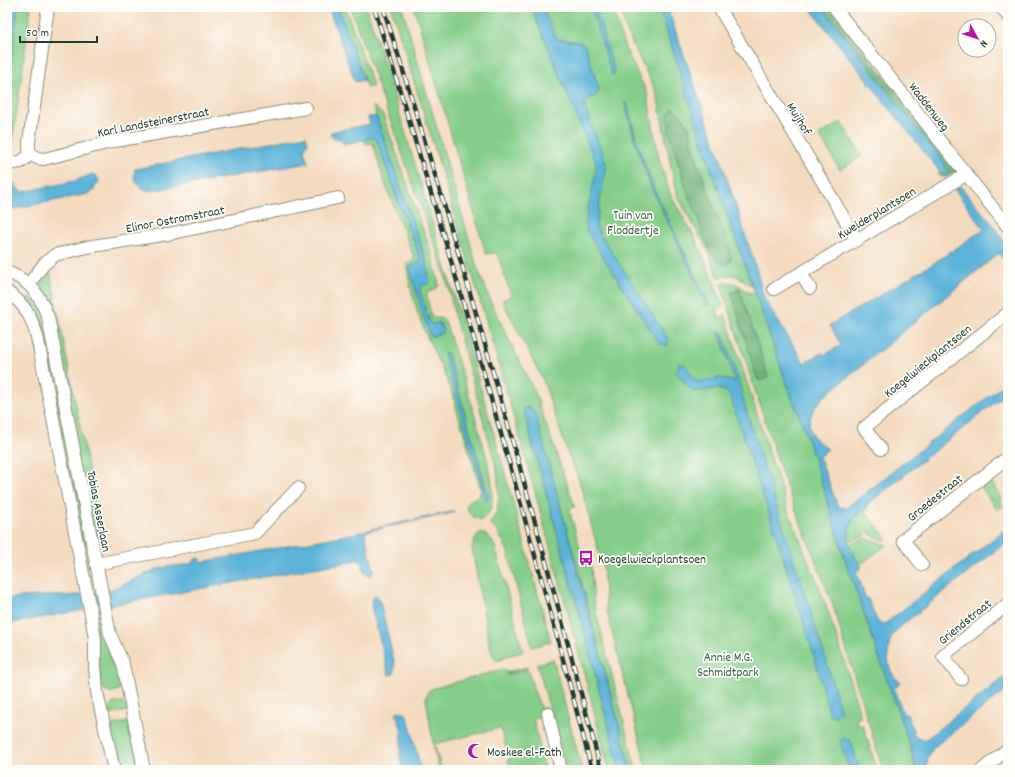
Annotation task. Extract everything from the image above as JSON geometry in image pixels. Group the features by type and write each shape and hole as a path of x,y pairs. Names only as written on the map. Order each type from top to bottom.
{"street":[{"path":"8,164 21,162 31,154 29,142 48,7"},
{"name":"Waddenweg","path":"834,7 1007,222"},
{"path":"1001,7 1008,16"},
{"name":"Muijhof","path":"720,8 857,240"},
{"name":"Karl Landsteinerstraat","path":"31,154 37,158 44,159 116,140 306,108"},
{"name":"Kwelderplantsoen","path":"774,289 967,174"},
{"name":"Elinor Ostromstraat","path":"29,284 44,264 55,255 87,247 161,236 338,198"},
{"name":"Tobias Asserlaan","path":"7,272 18,276 29,284 42,301 48,317 110,634 123,664 144,770"},
{"path":"801,273 810,288"},
{"path":"7,292 17,299 34,323 86,586 95,638 97,692 114,770"},
{"name":"Koegelwieckplantsoen","path":"881,449 864,428 1008,313"},
{"name":"Groedestraat","path":"922,565 903,540 1008,457"},
{"path":"96,564 255,533 298,488"},
{"name":"Griendstraat","path":"961,679 943,656 1008,604"},
{"path":"548,713 561,770"},
{"path":"982,770 1008,749"}],"green space":[{"path":"18,7 31,7 12,145 10,153 7,153 7,90"},
{"path":"338,7 345,7 373,86 367,88"},
{"path":"350,7 366,7 369,15 463,328 551,642 532,647 507,549 498,532 490,524 497,511 498,505 499,495 497,470 454,314 448,285"},
{"path":"391,7 402,7 477,267 493,307 534,390 575,507 569,509 585,566 591,565 594,604 636,770 631,770 577,564 532,409 529,407 524,412 620,770 609,770 559,578 478,292"},
{"name":"Annie M.G. Schmidtpark","path":"414,7 613,7 625,48 647,93 659,159 670,194 695,238 723,306 717,311 720,319 725,314 788,511 820,589 837,637 861,717 856,719 859,726 863,725 877,770 647,770 606,608 603,568 579,480 567,451 543,380 502,300 511,296 497,253 486,254"},
{"path":"620,7 659,7 709,163 752,286 734,275 718,277 706,247 678,197 658,99 654,87 632,43 624,23","holes":["689,127 697,161 729,248 712,255 701,229 698,216 689,197"]},
{"path":"822,7 830,7 957,170 947,177 941,177 937,174 940,172 945,175 877,76"},
{"path":"373,106 383,115 432,255 439,285 436,289 426,293 432,318 440,318 445,321 470,398 489,465 492,486 492,503 489,512 481,520 470,515 466,504 477,497 481,490 451,391 422,324 412,294 406,263 415,260 383,178 373,143 366,144 364,140 373,138 377,141 399,204 421,260 420,262 409,267 430,336 443,331 440,323 430,323 420,291 421,286 429,283 426,260","holes":["448,353 489,498 485,497"]},
{"path":"673,108 683,117 689,127 697,161 729,248 731,258 729,264 722,264 712,255 701,229 698,216 689,197 669,132 668,115"},
{"path":"841,122 862,156 840,170 819,135"},
{"path":"49,267 102,539 95,541 41,289 43,276"},
{"path":"725,282 730,282 738,285 748,292 755,293 811,448 844,556 911,749 916,770 883,770 832,603 783,477 721,285","holes":["740,290 756,375 731,292"]},
{"path":"740,290 767,373 768,378 761,381 758,380 756,375 731,292"},
{"path":"30,296 41,308 89,542 80,544 27,300"},
{"path":"990,480 1001,499 1002,507 997,510 981,487"},
{"path":"864,510 887,539 885,541 869,534 869,529 865,529 866,535 849,541 850,527 857,516"},
{"path":"481,532 490,538 495,546 523,652 502,657 503,659 497,661 494,658 490,647 472,549 475,540"},
{"path":"865,538 887,545 859,565 849,544"},
{"path":"101,606 123,679 119,690 110,693 105,691 101,684 93,608"},
{"path":"553,659 582,770 567,770 537,664"},
{"path":"528,668 506,675 528,670 534,691 544,715 533,718 545,770 511,770 508,760 510,759 500,728 434,744 442,770 439,770 434,749 426,699 428,691 434,688 505,669 506,672"},
{"path":"113,703 123,703 129,711 107,715"},
{"path":"128,722 129,725 133,725 141,770 117,770 109,729 113,729 112,725"}],"water":[{"path":"7,7 18,7 7,90"},
{"path":"328,7 338,7 364,80 355,82"},
{"path":"531,7 542,7 556,38 580,42 585,45 599,90 593,97 589,97 590,99 585,102 584,106 606,165 596,225 600,234 669,340 667,341 668,346 663,344 660,345 587,232 586,217 596,171 596,163"},
{"path":"591,7 595,7 615,73 612,75"},
{"path":"659,7 667,7 721,160 757,271 764,298 804,363 822,353 824,355 841,345 830,325 931,265 984,229 955,190 955,187 961,187 992,224 1008,247 1008,266 999,253 826,395 817,404 811,415 810,421 811,433 815,439 828,449 819,457 837,504 840,507 846,508 1008,381 1008,392 867,505 867,508 854,518 849,531 849,544 851,550 862,567 856,572 866,599 868,598 877,621 883,624 1008,527 1008,541 906,622 894,633 890,642 888,659 890,669 901,683 894,689 904,715 907,714 915,736 919,739 926,739 1008,674 1008,688 934,747 928,758 927,770 916,770 911,749 844,556 811,448 709,163"},
{"path":"809,7 822,7 941,159 949,172 948,174 945,175 940,172"},
{"path":"625,103 627,103 638,145 653,186 709,305 707,306 651,187 636,145"},
{"path":"376,116 426,260 430,281 429,283 421,286 420,291 430,323 440,323 443,330 442,333 431,337 409,267 420,262 421,260 399,204 377,140 372,138 344,144 339,139 333,138 330,135 331,132 370,124 368,117"},
{"path":"306,136 308,143 304,150 308,163 150,191 139,186 134,177 135,169"},
{"path":"92,174 96,175 99,181 94,187 94,191 88,194 7,210 7,186 16,184 18,189 22,192 75,181"},
{"path":"719,331 722,332 738,378 746,410 825,657 841,712 837,713 836,718 833,715 830,716 813,652 730,396 726,392 718,389 693,391 675,371 679,368 678,364 680,363 683,365 685,364 698,382 720,378 735,382"},
{"path":"447,353 489,498 487,501 485,501 445,358 444,354"},
{"path":"526,407 530,408 535,413 631,770 620,770 578,609 523,409"},
{"path":"455,511 453,513 368,531 365,534 374,571 370,576 365,574 361,562 358,560 7,624 7,599 32,596 80,595 104,591 129,582 156,569 191,564 195,559 199,558 202,562 357,533"},
{"path":"376,595 379,598 395,665 394,674 389,675 372,610 371,600"},
{"path":"398,711 404,712 408,717 421,770 402,770 400,756 402,731 396,713"},
{"path":"843,737 847,741 850,739 860,770 850,770 840,743"}],"railway":[{"path":"374,7 488,387 592,770"},
{"path":"383,7 470,292 524,483 601,770"}],"place":[{"name":"Koegelwieckplantsoen","path":"586,558"},
{"name":"Moskee el-Fath","path":"475,751"}],"park label":[{"name":"Tuin van Floddertje","path":"633,222"}]}
